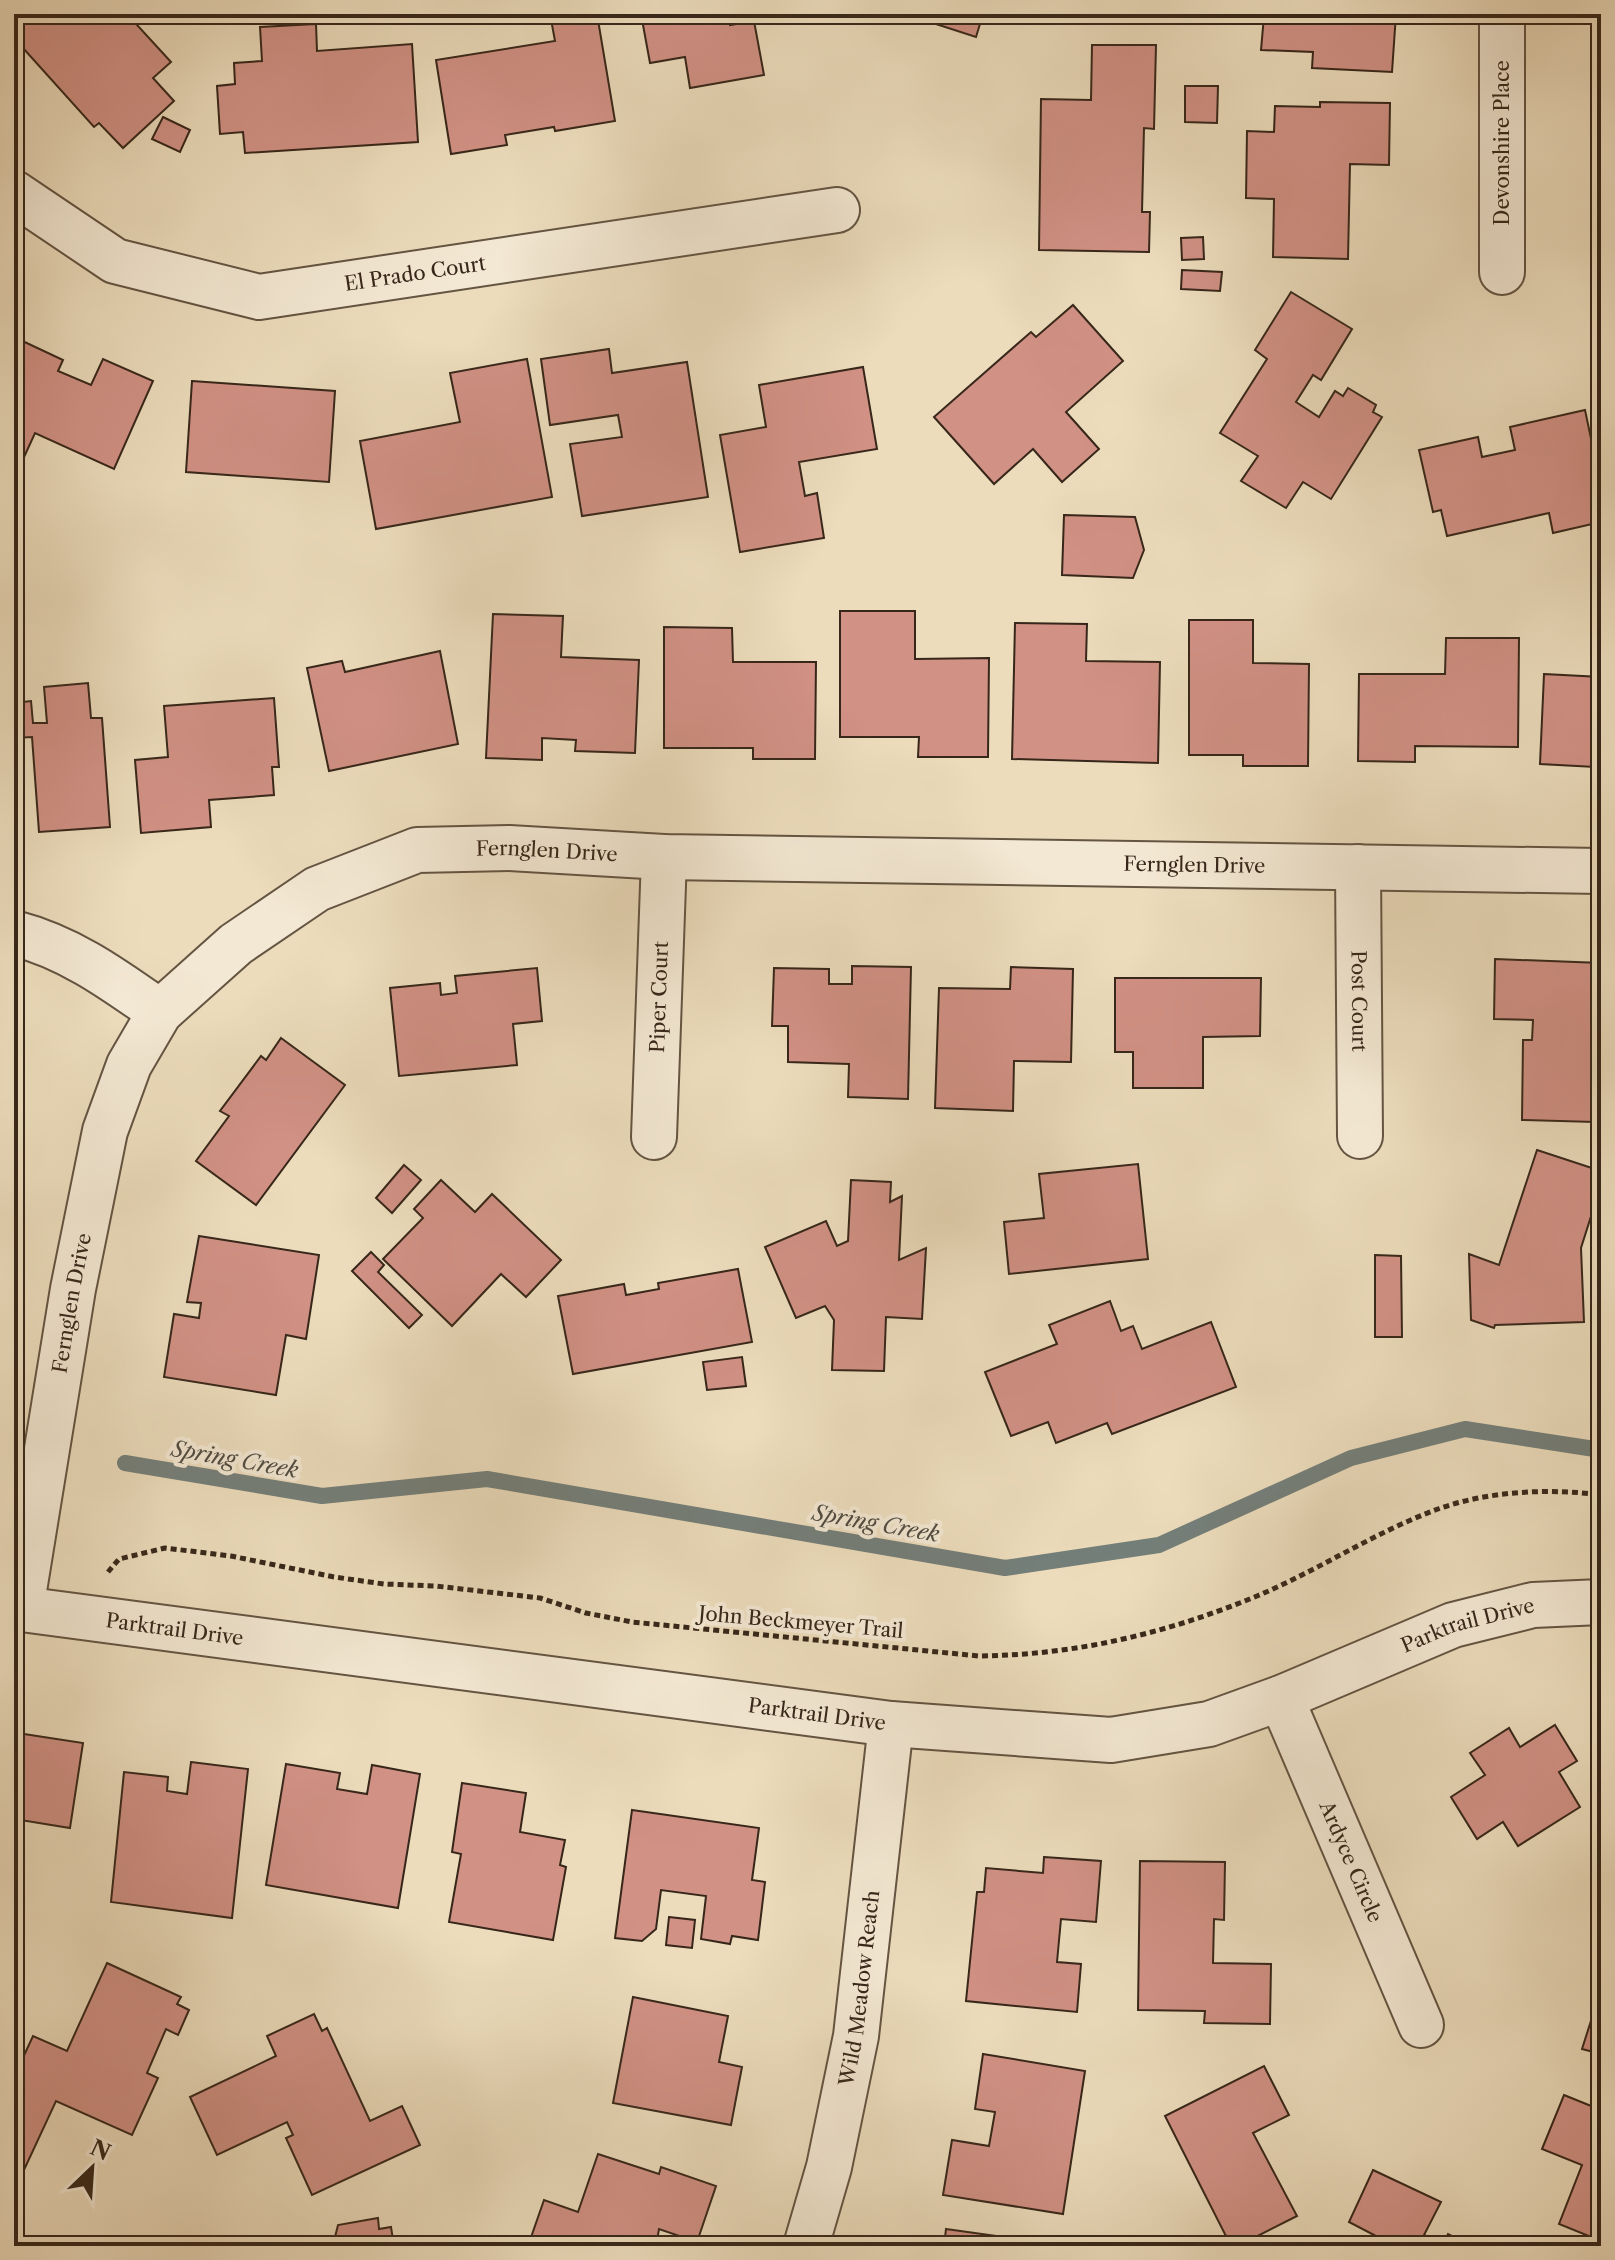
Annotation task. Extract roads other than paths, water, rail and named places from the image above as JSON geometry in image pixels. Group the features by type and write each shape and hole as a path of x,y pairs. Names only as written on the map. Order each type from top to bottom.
{"street":[{"name":"Devonshire Place","path":"1502,14 1502,272"},
{"name":"El Prado Court","path":"14,193 115,261 259,297 837,210"},
{"name":"Fernglen Drive","path":"18,1609 73,1289 105,1131 129,1065 160,1012 236,944 317,889 417,850 509,848 664,857 1601,871"},
{"name":"Piper Court","path":"654,1137 664,857"},
{"name":"Post Court","path":"1358,867 1360,1136"},
{"path":"14,933 47,942 106,974 160,1012"},
{"name":"Parktrail Drive","path":"18,1609 891,1724 1111,1740 1209,1724 1281,1698 1453,1625 1533,1605 1601,1602"},
{"name":"Ardyce Circle","path":"1281,1698 1421,2025"},
{"name":"Wild Meadow Reach","path":"806,2246 829,2167 856,2036 891,1724"}],"waterway":[{"name":"Spring Creek","path":"125,1463 322,1496 487,1479 1005,1568 1159,1545 1351,1458 1465,1429 1601,1450"}]}
